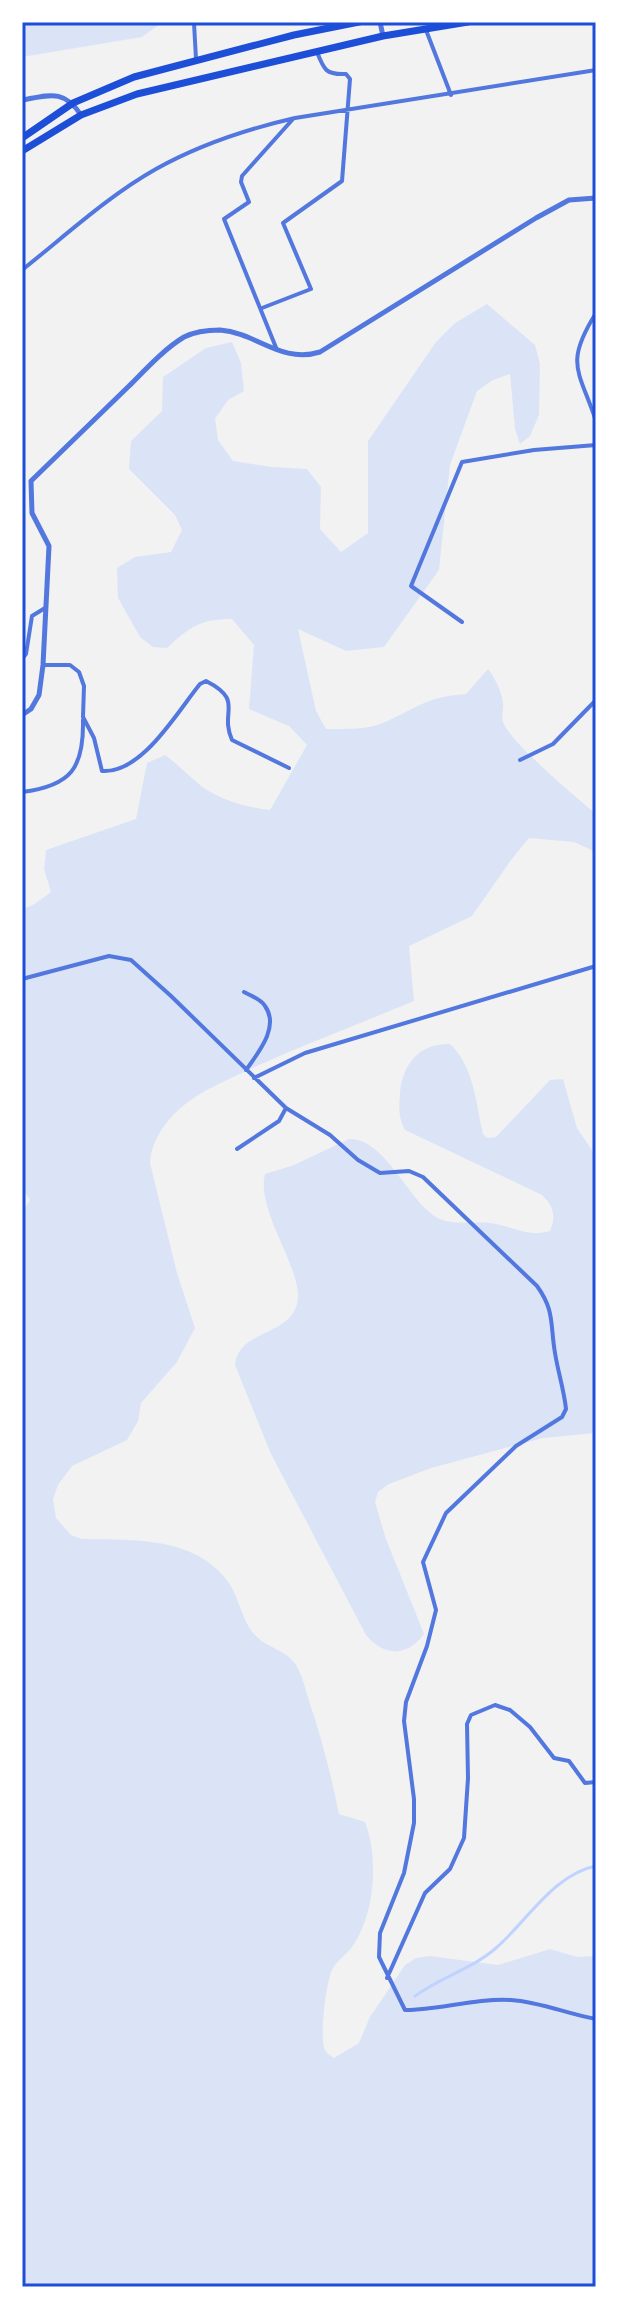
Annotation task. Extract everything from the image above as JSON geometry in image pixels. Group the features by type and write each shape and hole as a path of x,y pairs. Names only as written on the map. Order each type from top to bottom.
{"main road":[{"path":"22,138 73,103 134,77 196,59 359,22"},
{"path":"22,151 81,115 137,94 383,36 468,22"}],"street":[{"path":"380,22 383,36"},
{"path":"194,23 196,59"},
{"path":"425,28 451,95"},
{"path":"262,308 311,289 283,223 342,181 350,79 346,74 330,75 324,71 317,51"},
{"path":"22,270 118,194 157,169 257,126 596,70"},
{"path":"22,100 55,96 73,103 81,115"},
{"path":"278,352 224,219 249,202 241,182 242,176 295,118"},
{"path":"22,715 31,709 39,695 49,546 32,513 31,481 182,338 218,330 241,334 278,352 308,355 320,352 536,218 569,200 596,198"},
{"path":"596,313 581,337 576,352 576,371 596,421"},
{"path":"462,622 411,586 462,462 534,450 596,445"},
{"path":"22,480 31,481"},
{"path":"22,659 26,654 32,616 45,608"},
{"path":"22,792 44,789 59,782 75,768 84,746 84,686 79,672 70,665 43,665"},
{"path":"83,717 94,738 102,771 124,769 147,751 200,684 206,681 223,690 228,699 229,734 232,740 289,768"},
{"path":"520,760 553,744 596,700"},
{"path":"22,979 109,956 131,960 286,1108 330,1135 358,1160 380,1173 409,1171 423,1177 537,1286 552,1311 554,1352 566,1409 562,1417 516,1446 446,1513 423,1562 436,1610 427,1646 406,1702 404,1721 414,1823 404,1873 380,1933 379,1957 405,2010 511,2000 547,2005 596,2019"},
{"path":"254,1078 305,1053 596,966"},
{"path":"244,992 264,1003 269,1015 267,1038 246,1070"},
{"path":"237,1149 279,1121 286,1108"},
{"path":"387,1978 425,1893 450,1869 464,1838 468,1778 467,1724 471,1715 495,1705 510,1710 530,1727 554,1758 569,1761 585,1783 596,1782"}],"shaded area":[{"path":"22,22 182,22 160,24 142,37 22,57"},
{"path":"487,304 535,345 540,364 539,415 530,436 520,444 515,429 510,374 493,380 477,391 450,465 439,570 384,647 346,651 298,629 316,711 326,729 376,725 422,704 466,694 488,669 501,694 502,720 508,731 545,770 596,814 596,852 574,842 529,838 472,916 409,946 414,1001 206,1090 171,1118 156,1139 150,1163 177,1273 195,1328 177,1362 141,1403 138,1421 127,1440 72,1466 58,1485 53,1499 56,1518 71,1535 82,1539 163,1544 199,1556 229,1583 252,1631 289,1657 299,1670 322,1743 339,1814 365,1822 372,1852 372,1886 366,1919 352,1947 334,1967 330,1977 323,2034 328,2053 334,2058 359,2043 370,2017 405,1965 416,1958 430,1956 498,1965 550,1949 577,1957 596,1956 596,2287 22,2287 22,1213 30,1200 22,1188 22,909 51,892 44,869 46,850 136,819 147,763 165,755 212,793 236,803 270,810 307,745 289,726 249,709 254,645 232,619 196,626 167,648 153,647 140,637 118,598 117,568 135,557 171,552 182,530 175,515 129,469 131,441 162,411 163,377 206,348 232,342 241,363 244,391 228,400 215,419 218,440 233,461 307,469 321,487 320,529 341,552 368,533 368,441 436,342 455,323"},
{"path":"450,1044 469,1074 483,1134 487,1138 496,1137 550,1080 563,1079 577,1128 596,1156 596,1433 543,1438 431,1468 389,1484 378,1492 375,1502 386,1539 424,1634 410,1647 395,1651 380,1647 366,1635 271,1454 235,1365 245,1345 284,1322 297,1304 294,1276 267,1206 265,1174 294,1165 349,1139 375,1149 429,1212 440,1219 489,1223 529,1232 550,1231 553,1212 542,1195 405,1130 400,1116 400,1097 409,1064 421,1051"}],"waterway":[{"path":"415,1996 487,1955 554,1888 567,1878 596,1866"}]}
